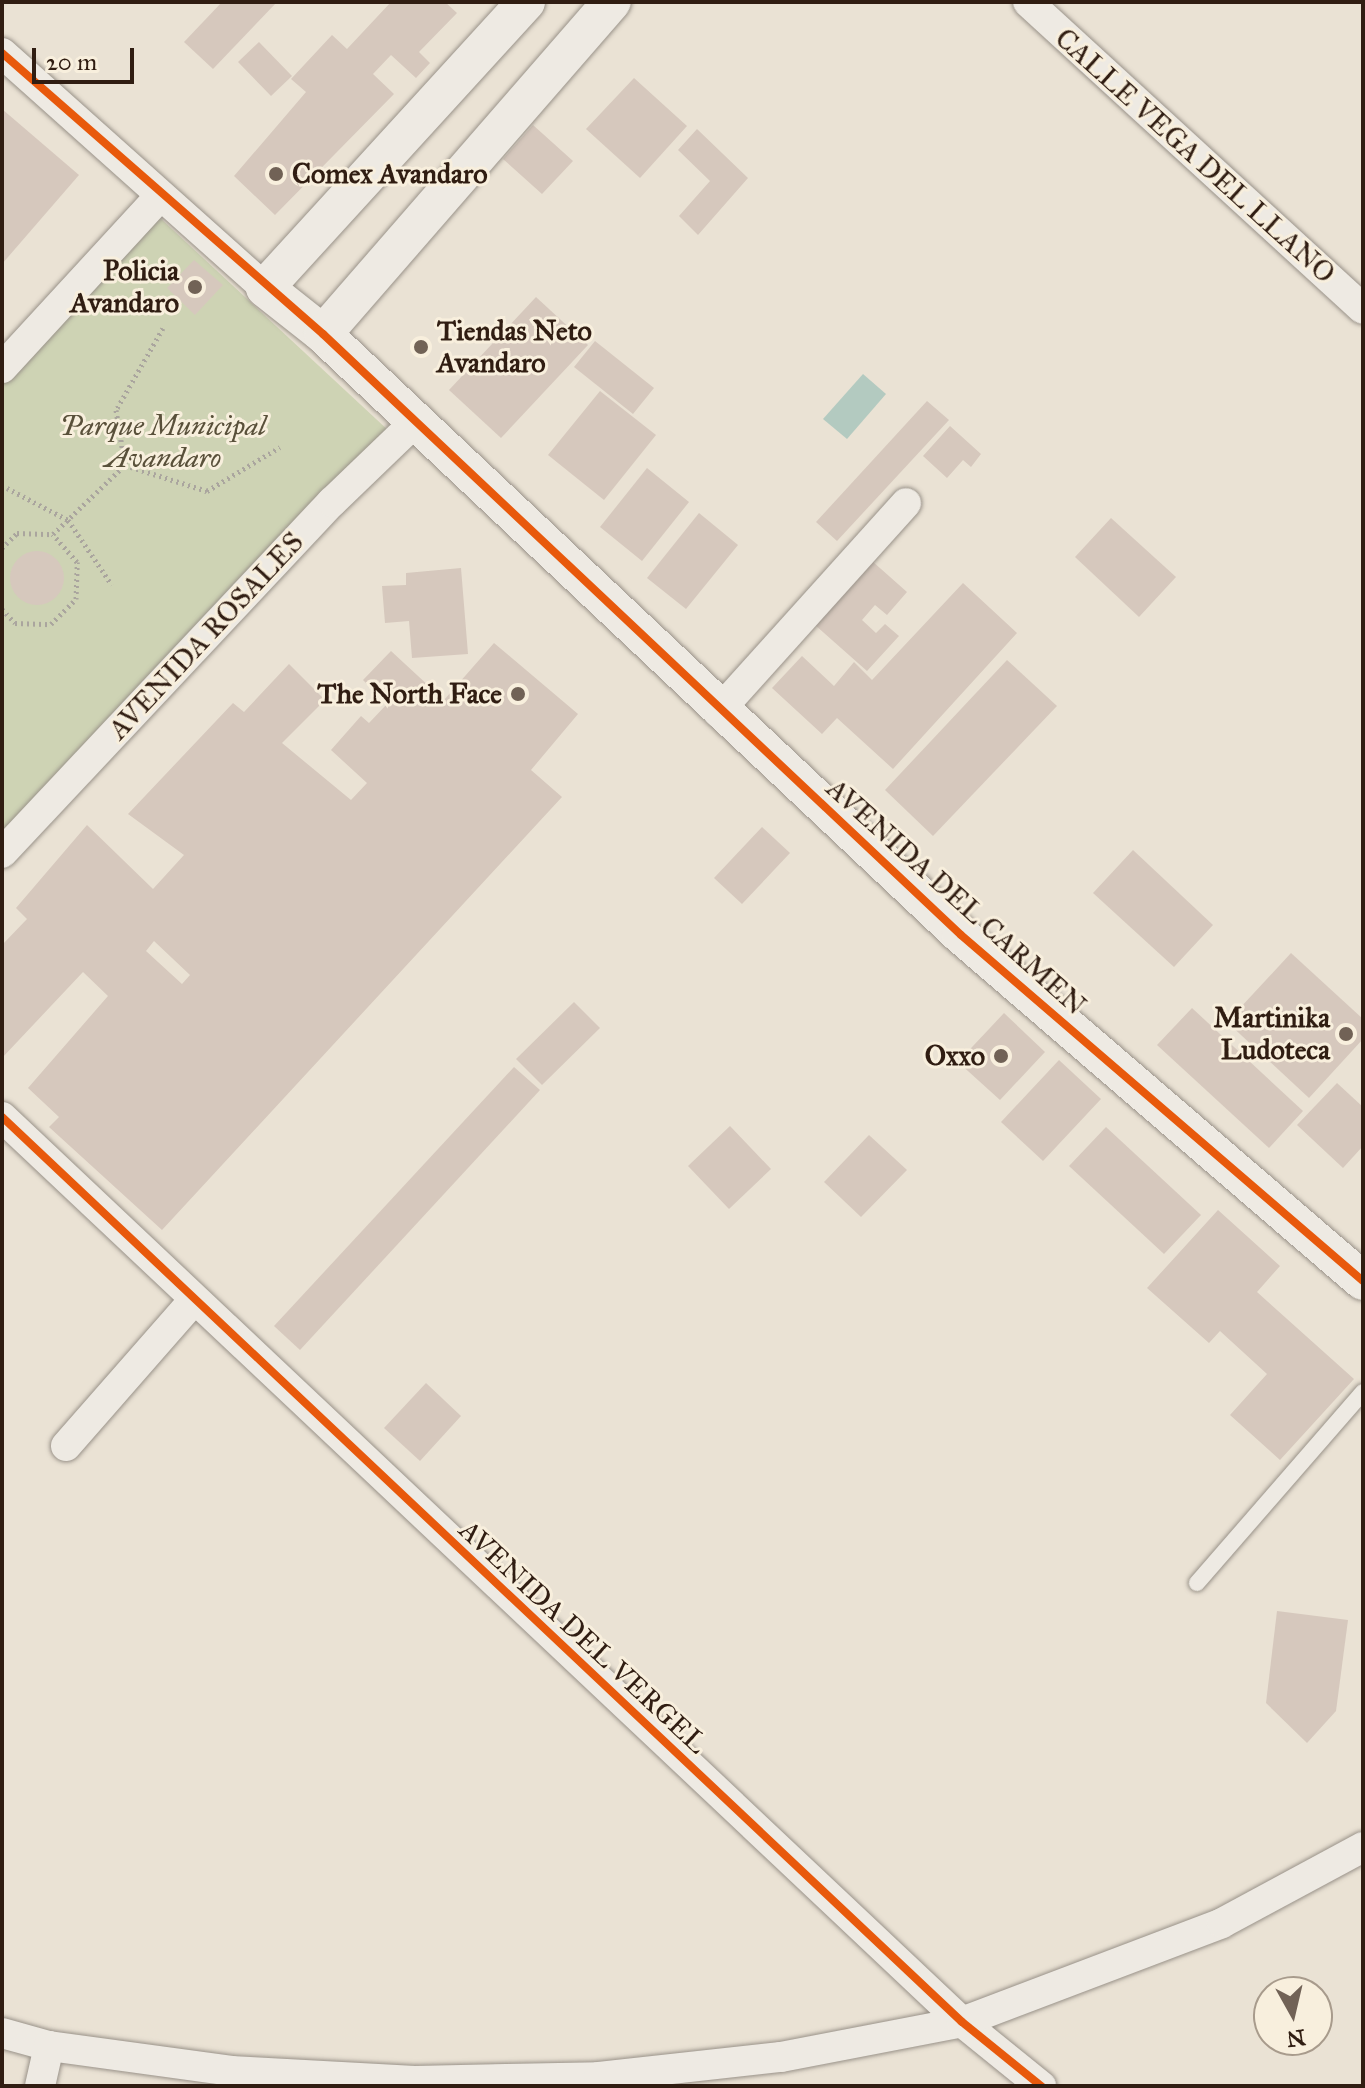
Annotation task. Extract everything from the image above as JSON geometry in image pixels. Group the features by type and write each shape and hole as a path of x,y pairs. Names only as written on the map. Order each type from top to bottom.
{"street":[{"path":"2,53 265,288 526,2"},
{"path":"323,334 612,2"},
{"name":"CALLE VEGA DEL LLANO","path":"1028,2 1363,309"},
{"path":"2,368 160,196"},
{"name":"AVENIDA DEL CARMEN","path":"265,288 323,334 718,712 961,935 1363,1281"},
{"name":"AVENIDA ROSALES","path":"2,853 332,502 414,423"},
{"path":"718,712 906,503"},
{"name":"AVENIDA DEL VERGEL","path":"2,1117 192,1302 962,2022 1041,2086"},
{"path":"66,1446 192,1302"},
{"path":"2,2033 49,2046 247,2073 507,2081 751,2061 962,2022 1222,1923 1363,1847"},
{"path":"40,2086 49,2046"}],"lane":[{"path":"1197,1583 1363,1392"}],"path":[{"path":"125,465 116,410 163,328"},
{"path":"125,465 207,491 280,447"},
{"path":"2,548 17,533 53,534 125,465"},
{"path":"7,488 68,520 112,585"},
{"path":"2,609 15,623 51,624 76,599 77,562 53,534"}],"green space":[{"name":"Parque Municipal Avandaro","path":"158,216 390,432 2,848 2,379"}],"shaded area":[{"path":"863,374 886,394 847,439 823,419"}],"building":[{"path":"222,2 277,2 213,69 184,42"},
{"path":"391,2 445,2 457,13 419,52 430,63 416,78 391,55 373,74 394,94 275,215 234,176 306,92 291,79 332,35 347,49"},
{"path":"259,42 292,76 271,96 238,62"},
{"path":"634,78 687,126 640,178 586,129"},
{"path":"2,109 79,175 2,264"},
{"path":"533,125 573,161 542,194 503,159"},
{"path":"697,129 748,178 698,235 679,216 710,181 678,150"},
{"name":"Policia Avandaro","path":"194,260 223,285 195,315 167,288"},
{"path":"536,297 588,345 501,438 449,390"},
{"path":"595,341 654,388 633,414 574,367"},
{"path":"600,391 656,435 604,500 548,455"},
{"path":"927,401 949,420 837,541 816,522"},
{"path":"950,426 981,454 971,467 963,460 947,478 923,456"},
{"path":"647,468 689,502 642,561 600,527"},
{"path":"699,513 738,545 686,609 647,578"},
{"path":"1111,518 1176,577 1139,617 1075,557"},
{"path":"37,551 56,559 64,578 56,597 37,605 18,597 10,578 18,559"},
{"path":"872,561 907,592 887,615 875,605 862,620 876,633 885,624 899,636 867,671 815,625"},
{"path":"461,568 468,654 412,658 409,621 385,623 382,586 406,585 406,573"},
{"path":"963,583 1017,633 893,769 837,718 822,734 772,688 802,656 834,686 854,662 872,680"},
{"path":"494,643 578,714 531,770 562,797 162,1230 49,1127 59,1117 28,1088 108,996 83,972 2,1058 2,945 27,919 16,908 87,825 153,889 184,855 128,814 233,703 244,712 289,664 325,700 282,743 351,800 367,783 331,750 361,716 369,723 387,704 363,680 391,651 444,700","holes":["154,941 190,975 182,984 146,951"]},
{"path":"1007,660 1057,706 933,836 885,790"},
{"path":"762,827 790,853 742,904 714,878"},
{"path":"1133,850 1213,925 1174,967 1093,893"},
{"path":"1291,953 1363,1019 1363,1039 1309,1098 1227,1022"},
{"path":"574,1002 600,1028 542,1085 516,1059"},
{"path":"1192,1008 1303,1111 1269,1148 1157,1045"},
{"path":"1004,1013 1045,1052 1000,1100 958,1062"},
{"path":"1059,1060 1101,1099 1043,1161 1001,1122"},
{"path":"514,1067 540,1090 300,1350 274,1326"},
{"path":"1337,1083 1363,1107 1363,1146 1343,1168 1297,1125"},
{"path":"730,1126 771,1169 729,1209 688,1166"},
{"path":"1106,1127 1201,1215 1164,1254 1069,1166"},
{"path":"869,1135 907,1170 861,1217 824,1182"},
{"path":"1218,1210 1280,1266 1257,1292 1354,1379 1280,1460 1230,1415 1267,1374 1220,1331 1209,1343 1147,1288"},
{"path":"426,1383 461,1416 420,1461 384,1428"},
{"path":"1277,1611 1348,1620 1336,1711 1307,1743 1266,1703"}],"cycle path":[{"path":"2,53 323,334 961,935 1363,1281"},
{"path":"2,1117 962,2022 1041,2086"}],"place":[{"name":"Comex Avandaro","path":"276,174"},
{"name":"Policia Avandaro","path":"195,287"},
{"name":"Tiendas Neto Avandaro","path":"421,347"},
{"name":"The North Face","path":"518,694"},
{"name":"Martinika Ludoteca","path":"1346,1034"},
{"name":"Oxxo","path":"1001,1056"}]}
